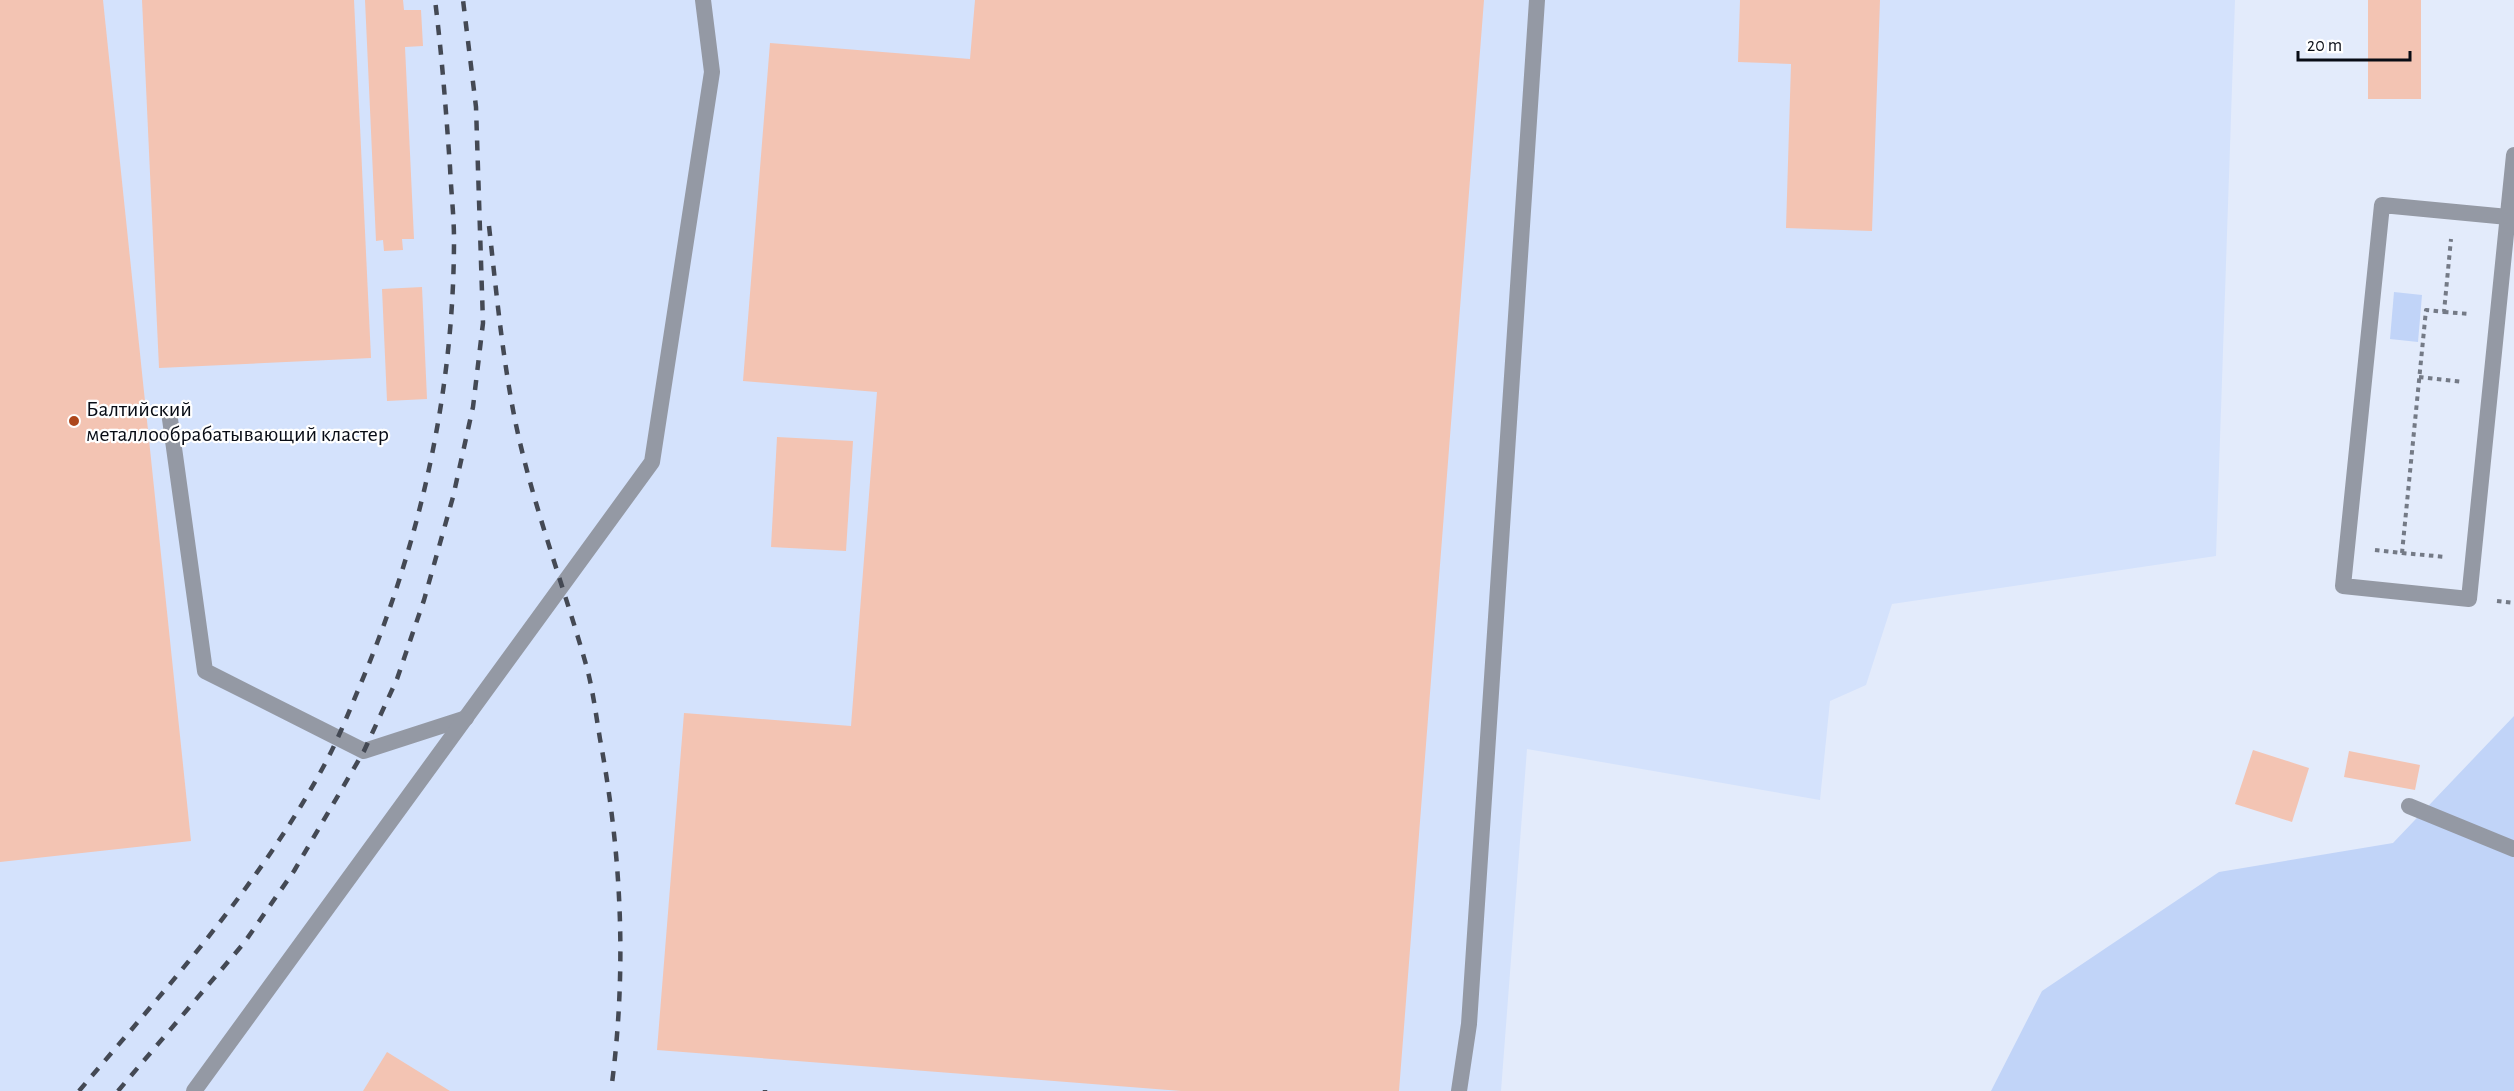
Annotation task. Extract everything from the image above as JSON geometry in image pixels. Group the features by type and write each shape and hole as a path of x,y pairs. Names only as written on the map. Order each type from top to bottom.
{"lane":[{"path":"195,1091 652,462 712,72 703,0"},
{"path":"1459,1091 1469,1024 1537,0"},
{"path":"2508,217 2382,205 2343,586 2469,599 2508,217 2514,155"},
{"path":"170,419 205,671 364,751 466,718"},
{"path":"2409,806 2514,849"}],"path":[{"path":"2347,547 2402,553 2426,310 2444,312 2454,211"}],"shaded area":[{"path":"0,0 2235,0 2216,556 1892,604 1866,685 1830,701 1820,800 1527,749 1501,1091 0,1091"},
{"path":"2394,292 2422,295 2418,342 2390,339"},
{"path":"2514,716 2514,1091 1991,1091 2042,991 2219,872 2393,843"}],"building":[{"name":"Балтийский металлообрабатывающий кластер","path":"0,0 103,0 191,841 0,862"},
{"name":"Балтийский металлообрабатывающий кластер","path":"142,0 354,0 371,358 159,368"},
{"path":"365,0 403,0 404,10 421,10 423,46 405,47 414,239 402,239 403,250 384,251 383,240 376,241"},
{"path":"975,0 1484,0 1399,1091 1181,1091 657,1050 684,713 851,726 877,392 743,381 770,43 970,59"},
{"path":"1740,0 1880,0 1872,231 1786,228 1791,64 1738,62"},
{"path":"2368,0 2421,0 2421,99 2368,99"},
{"path":"422,287 427,399 387,401 382,289"},
{"path":"777,437 853,441 846,551 771,547"},
{"path":"2253,750 2309,768 2292,822 2235,804"},
{"path":"2349,751 2420,765 2415,790 2344,777"},
{"path":"387,1052 450,1091 363,1091"}],"railway":[{"path":"79,1091 212,932 273,849 301,805 327,760 345,722 382,630 400,576 430,466 448,353 452,296 453,212 444,84 435,0"},
{"path":"118,1091 244,943 294,871 364,751 397,679 424,600 453,497 473,407 483,323 476,107 463,0"},
{"path":"489,226 514,415 538,510 587,668 607,783 620,915 619,1002 611,1091"}],"place":[{"name":"Балтийский металлообрабатывающий кластер","path":"74,421"}]}
